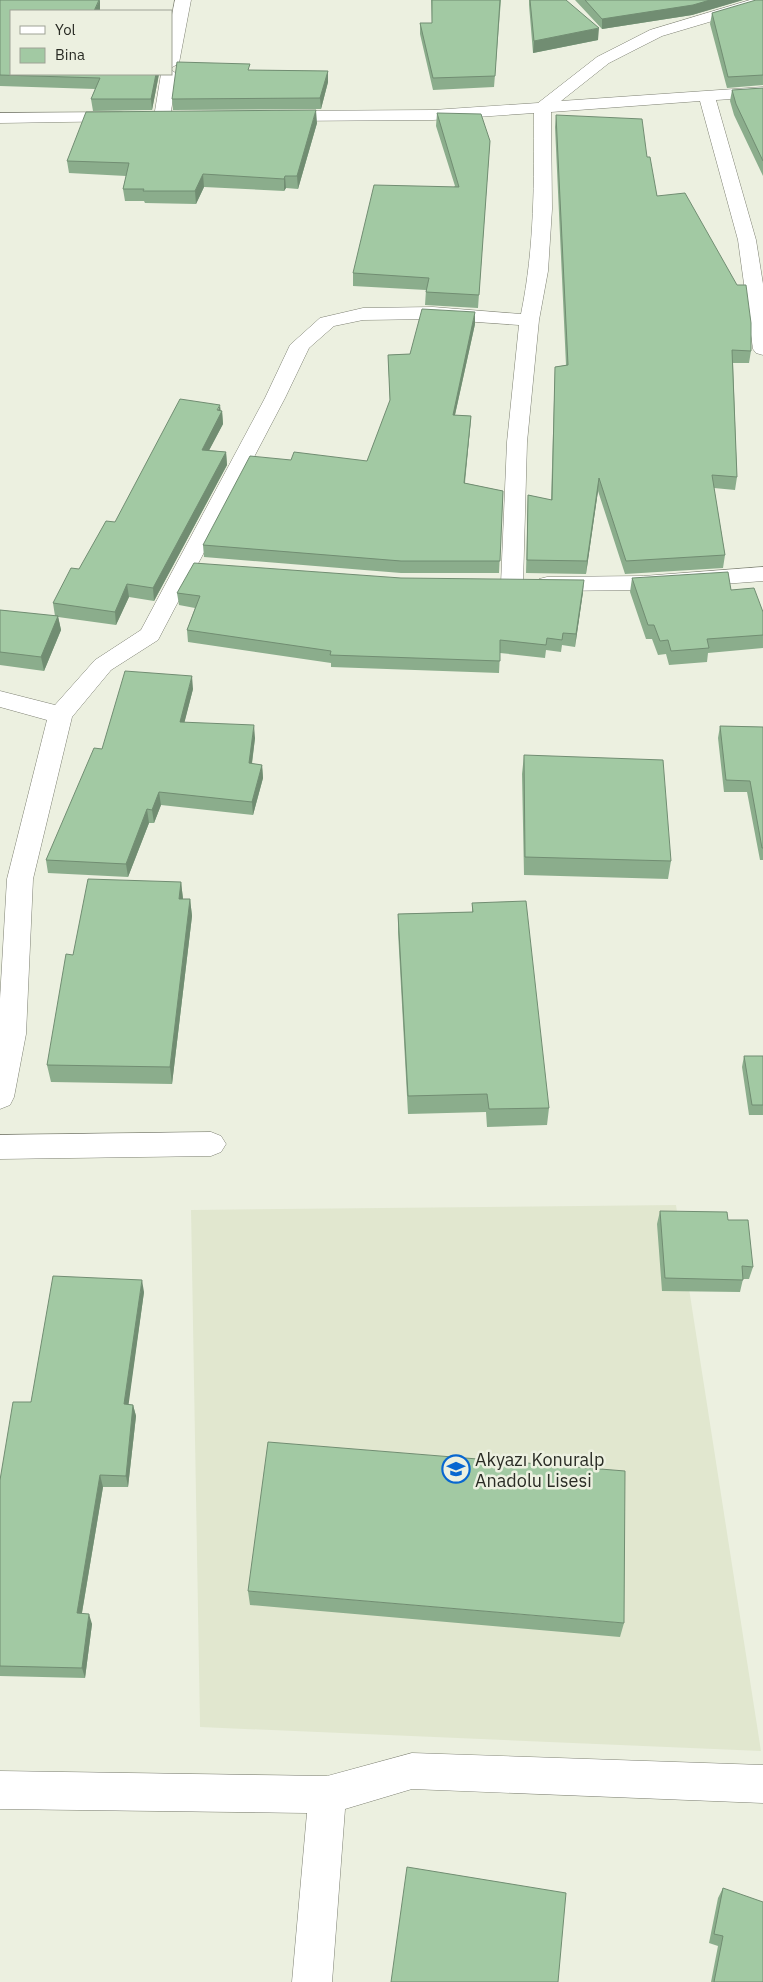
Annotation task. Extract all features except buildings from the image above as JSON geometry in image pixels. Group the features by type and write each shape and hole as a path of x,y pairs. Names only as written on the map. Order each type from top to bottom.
{"street":[{"path":"172,58 183,0"},
{"path":"542,108 603,60 656,33 760,1"},
{"path":"162,117 169,75"},
{"path":"258,116 433,115 763,92"},
{"path":"706,97 755,240 763,349"},
{"path":"542,108 543,209 539,271 529,320 502,584 642,583 763,574"},
{"path":"0,118 181,116"},
{"path":"0,1097 12,1034 10,879 60,715 103,664 150,635 196,565 300,345 327,322 363,314 433,313 529,320"},
{"path":"0,699 60,715"},
{"path":"0,1147 211,1144"},
{"path":"0,1790 328,1794 412,1771 763,1784"},
{"path":"312,1982 328,1794"}],"shaded area":[{"name":"Akyazı Konuralp Anadolu Lisesi","path":"676,1205 761,1751 200,1727 191,1210"}],"place":[{"name":"Akyazı Konuralp Anadolu Lisesi","path":"456,1469"}]}
